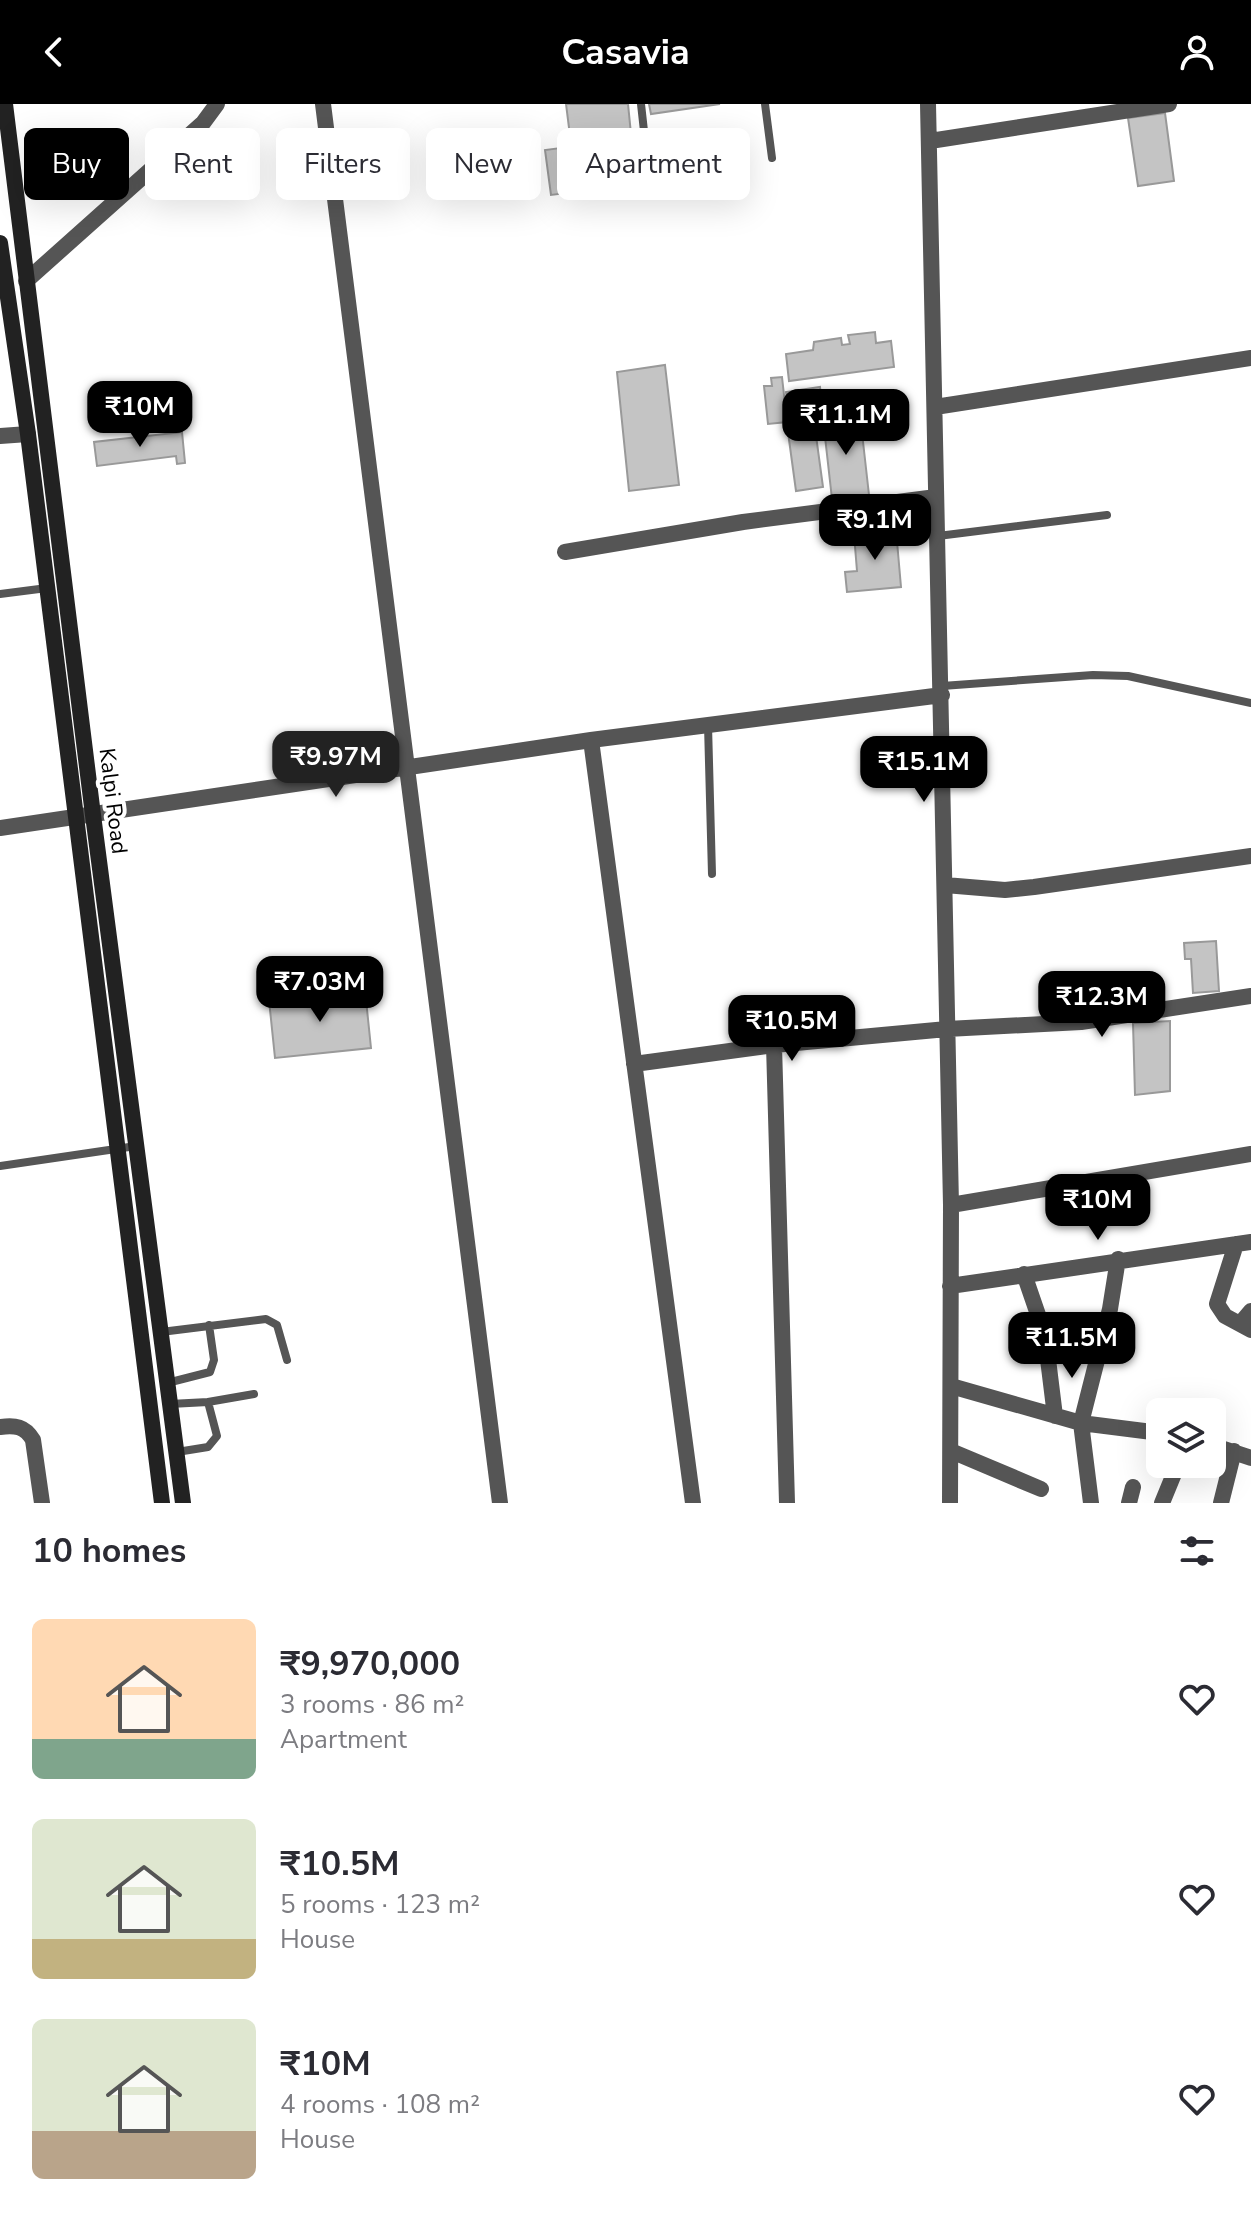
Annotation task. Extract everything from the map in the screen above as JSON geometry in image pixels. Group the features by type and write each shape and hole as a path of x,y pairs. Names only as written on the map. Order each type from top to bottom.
{"main road":[{"name":"Kalpi Road","path":"5,104 93,815 183,1503"},
{"name":"Kalpi Road","path":"0,243 4,311 28,434 162,1503"},
{"path":"149,1400 169,1395"}],"street":[{"path":"26,281 203,123 217,104"},
{"path":"323,104 500,1503"},
{"path":"928,104 951,1205 950,1503"},
{"path":"930,141 1169,104"},
{"path":"935,407 1251,358"},
{"path":"0,436 28,434"},
{"path":"565,552 743,522 936,497"},
{"path":"0,828 942,690"},
{"path":"591,740 693,1503"},
{"path":"945,885 1005,890 1251,856"},
{"path":"634,1064 774,1045 947,1029 1081,1022 1251,996"},
{"path":"774,1045 787,1503"},
{"path":"951,1205 1251,1154"},
{"path":"950,1286 1243,1243"},
{"path":"1243,1243 1217,1304 1225,1316 1247,1322"},
{"path":"1091,1503 1081,1423 1110,1309 1118,1259"},
{"path":"1024,1274 1045,1335 1055,1416"},
{"path":"951,1386 1081,1423 1146,1431"},
{"path":"0,1427 15,1425 28,1431 33,1440 42,1503"},
{"path":"1226,1449 1251,1458"},
{"path":"951,1451 1041,1489"},
{"path":"1221,1503 1234,1451"},
{"path":"1162,1503 1172,1478"}],"lane":[{"path":"641,104 644,128"},
{"path":"765,104 772,158"},
{"path":"937,536 1107,515"},
{"path":"0,594 47,588"},
{"path":"942,690 1093,675 1128,676 1251,703"},
{"path":"708,725 712,874"},
{"path":"0,1166 136,1146"},
{"path":"161,1332 266,1319 277,1325 287,1360"},
{"path":"169,1395 210,1372 214,1360 209,1325"},
{"path":"169,1395 208,1402 254,1394"},
{"path":"177,1452 208,1447 217,1436 208,1402"}],"building":[{"path":"566,104 628,104 630,128 569,128"},
{"path":"649,104 720,104 651,114"},
{"path":"1165,113 1174,181 1138,186 1128,118"},
{"path":"557,148 557,194 551,195 545,150"},
{"path":"875,332 876,343 891,341 894,367 789,381 786,354 813,350 814,342 841,338 842,345 850,344 848,335"},
{"path":"665,365 679,485 629,491 617,372"},
{"path":"782,377 787,422 768,424 764,386 772,386 771,378"},
{"path":"820,387 823,415 790,419 786,392"},
{"path":"860,415 869,495 832,499 823,419"},
{"path":"814,421 823,487 796,491 787,425"},
{"path":"182,432 185,463 177,464 176,456 97,466 94,442"},
{"path":"896,530 901,587 847,592 845,572 857,571 854,534"},
{"path":"1216,941 1219,991 1193,993 1191,959 1185,959 1184,943"},
{"path":"365,990 371,1048 275,1058 269,1000"},
{"path":"1170,1021 1170,1091 1135,1095 1133,1023"}]}
